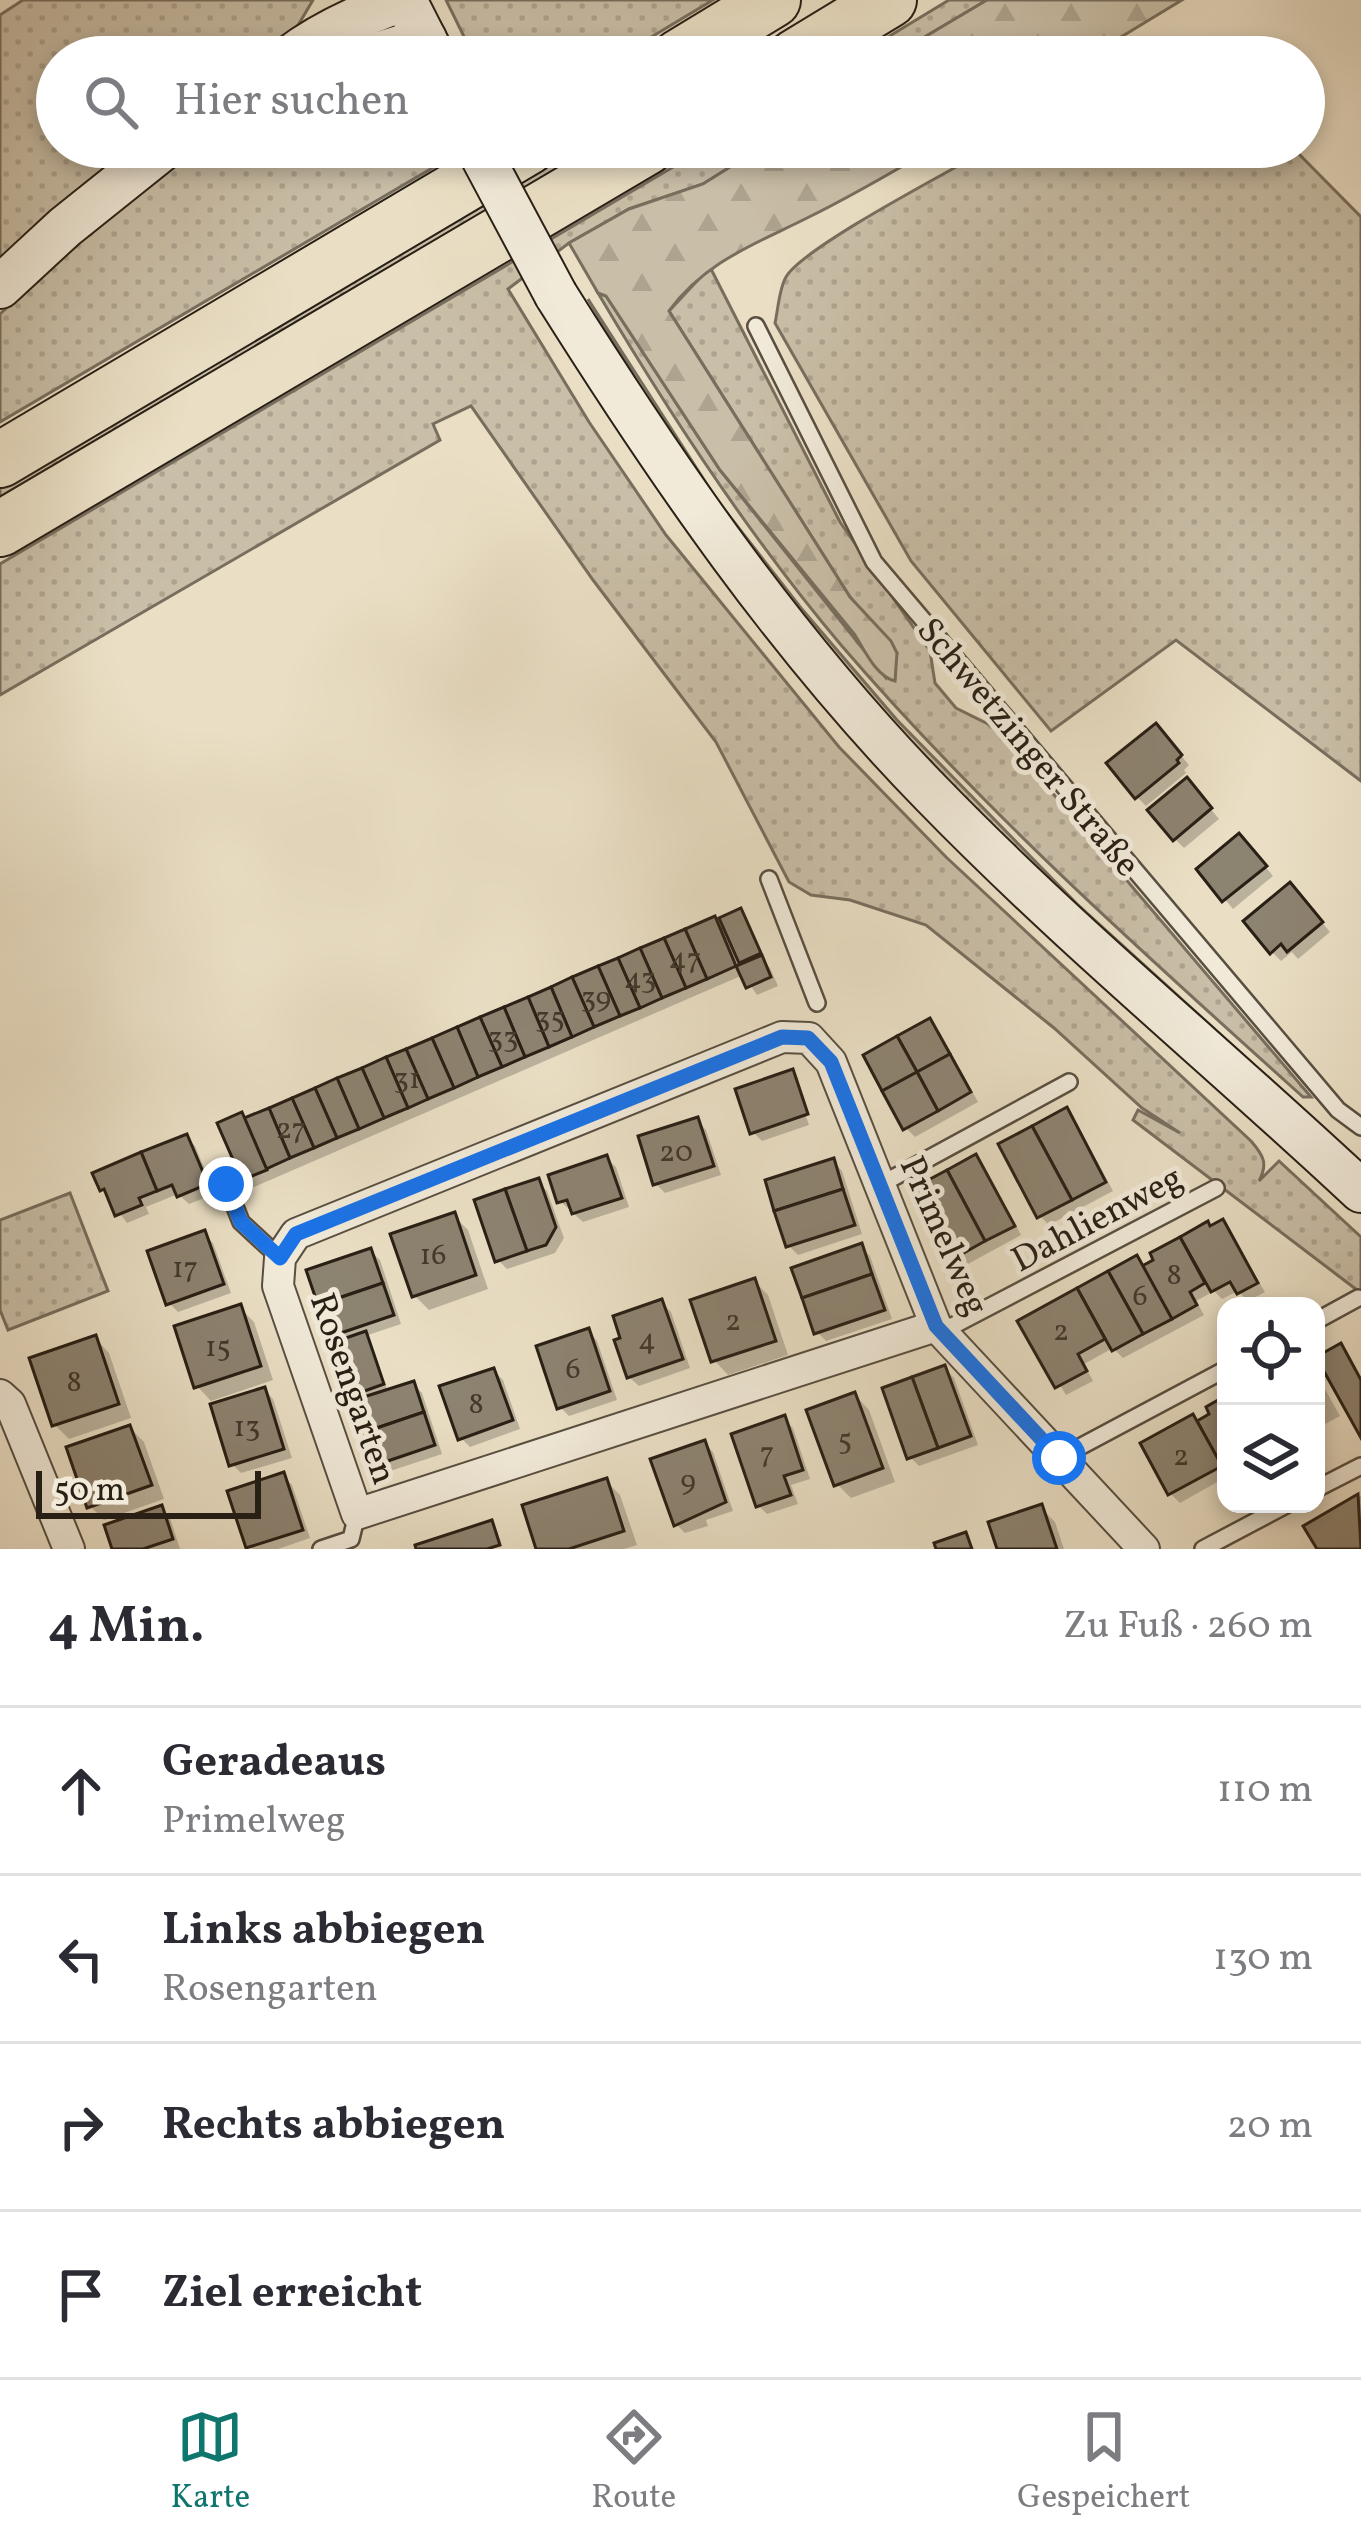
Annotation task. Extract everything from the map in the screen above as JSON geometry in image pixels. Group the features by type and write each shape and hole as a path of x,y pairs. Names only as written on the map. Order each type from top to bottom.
{"highway":[{"path":"714,36 773,0"},
{"path":"830,36 889,0"},
{"path":"0,460 493,168"},
{"path":"0,529 610,168"}],"main road":[{"path":"307,36 328,0"},
{"path":"324,36 361,15 404,0 423,36"},
{"path":"0,287 139,168"},
{"path":"488,168 556,295 642,432 730,556 850,705 933,795 1106,963 1354,1170"}],"street":[{"name":"Rosengarten","path":"808,1038 782,1037 296,1234 280,1258 278,1286 357,1514 938,1329"},
{"name":"Primelweg","path":"808,1038 831,1062 938,1329 1144,1549"},
{"path":"0,1395 10,1404 69,1549"}],"lane":[{"name":"Schwetzinger Straße","path":"756,326 874,562 1338,1110 1361,1127"},
{"path":"769,879 817,1003"},
{"path":"878,1186 1069,1082"},
{"path":"226,1184 241,1222 280,1258"},
{"name":"Dahlienweg","path":"938,1329 1216,1188"},
{"path":"1325,1316 1358,1298"},
{"path":"1059,1458 1217,1374"},
{"path":"1325,1484 1361,1466"},
{"path":"1203,1549 1271,1513"},
{"path":"322,1549 351,1539 357,1514"}],"green space":[{"path":"23,0 313,0 290,36 36,36 36,168 112,168 0,264 0,15"},
{"path":"446,0 713,0 653,36 464,36"},
{"path":"949,0 987,0 926,36 890,36"},
{"path":"987,0 1182,0 1123,36 926,36"},
{"path":"171,168 432,168 0,422 0,314 96,226"},
{"path":"535,168 571,168 0,505 0,484"},
{"path":"671,168 729,168 703,184 629,209 569,243 508,289 589,422 666,535 839,747 946,857 1251,1141 1263,1160 1259,1181 1279,1161 1361,1237 1361,1293 1133,1120 1138,1110 1180,1133 1142,1108 1054,1028 926,925 850,900 811,895 789,882 716,742 593,580 471,406 433,424 440,440 0,695 0,564"},
{"path":"729,168 898,168 731,256 698,280 669,311 850,597 891,641 897,653 895,681 877,668 720,470 569,243 629,209 703,184"},
{"path":"954,168 1313,168 1361,217 1361,781 1176,640 1051,731 911,561 775,323 782,287 798,264"},
{"path":"710,267 840,522 930,651 935,683 956,708 998,729 1311,1097 1303,1097 1124,934 950,765 841,645 743,518 598,293 606,296 720,470 886,678 897,653 850,597 669,311"},
{"path":"588,299 717,500 897,720 1077,904 1308,1114 1118,953 901,736 755,559 655,412"},
{"path":"70,1193 108,1291 8,1330 0,1310 0,1220"}],"building":[{"path":"1156,723 1182,755 1179,763 1135,799 1106,763"},
{"path":"1187,777 1212,808 1173,841 1147,810"},
{"path":"1239,833 1267,866 1222,902 1196,869"},
{"path":"1290,882 1323,922 1287,952 1281,944 1270,954 1243,921"},
{"path":"741,908 761,953 739,963 719,918"},
{"path":"715,916 736,966 707,979 685,929"},
{"path":"685,929 707,979 686,988 664,938"},
{"path":"664,938 686,988 662,998 640,948"},
{"path":"640,948 662,998 640,1008 618,958"},
{"path":"762,955 771,977 746,988 736,966"},
{"path":"618,958 640,1008 620,1016 598,966"},
{"path":"598,966 620,1016 594,1027 572,977"},
{"path":"572,977 594,1027 572,1037 551,987"},
{"path":"551,987 572,1037 549,1047 528,997"},
{"path":"528,997 549,1047 525,1057 504,1007"},
{"path":"504,1007 525,1057 502,1067 480,1017"},
{"path":"480,1017 502,1067 478,1077 457,1027"},
{"path":"930,1018 950,1054 917,1072 897,1036"},
{"path":"457,1027 478,1077 454,1088 432,1038"},
{"path":"897,1036 917,1072 882,1091 863,1055"},
{"path":"432,1038 454,1088 428,1099 406,1049"},
{"path":"406,1049 428,1099 408,1108 386,1057"},
{"path":"950,1054 971,1092 938,1111 917,1072"},
{"path":"386,1057 408,1108 384,1118 362,1068"},
{"path":"362,1068 384,1118 359,1129 337,1078"},
{"path":"793,1069 808,1114 750,1134 735,1089"},
{"path":"917,1072 938,1111 903,1130 882,1091"},
{"path":"337,1078 359,1129 337,1138 315,1088"},
{"path":"315,1088 337,1138 314,1148 292,1098"},
{"path":"292,1098 314,1148 290,1158 269,1108"},
{"path":"1067,1107 1106,1182 1072,1200 1032,1126"},
{"path":"269,1108 290,1158 266,1169 244,1118"},
{"path":"242,1112 267,1170 242,1180 217,1123"},
{"path":"698,1117 714,1166 653,1185 638,1136"},
{"path":"1032,1126 1072,1200 1037,1218 998,1144"},
{"path":"187,1134 208,1184 177,1197 172,1185 157,1191 141,1152"},
{"path":"141,1152 157,1191 139,1198 142,1205 115,1216 92,1173"},
{"path":"976,1154 1015,1226 985,1241 947,1170"},
{"path":"607,1155 622,1198 572,1214 567,1200 557,1203 548,1175"},
{"path":"834,1158 843,1189 774,1211 765,1180"},
{"path":"947,1170 985,1241 955,1258 917,1186"},
{"path":"539,1178 556,1227 546,1245 527,1251 505,1189"},
{"path":"505,1189 527,1251 495,1262 474,1200"},
{"path":"843,1189 855,1225 786,1247 774,1211"},
{"path":"455,1212 476,1275 412,1297 390,1234"},
{"path":"1223,1219 1258,1283 1237,1294 1230,1282 1211,1292 1180,1237 1208,1221 1210,1226"},
{"path":"205,1230 224,1284 166,1305 147,1251"},
{"path":"1180,1237 1205,1283 1190,1292 1197,1305 1172,1319 1142,1266 1153,1260 1150,1253"},
{"path":"862,1243 872,1274 802,1298 791,1268"},
{"path":"371,1248 383,1283 318,1305 306,1270"},
{"path":"1137,1255 1172,1319 1143,1334 1108,1271"},
{"path":"1108,1271 1143,1334 1112,1351 1077,1288"},
{"path":"872,1274 885,1310 814,1334 802,1298"},
{"path":"755,1278 776,1341 711,1362 690,1300"},
{"path":"383,1283 394,1315 329,1337 318,1305"},
{"path":"1077,1288 1105,1339 1078,1354 1087,1371 1055,1388 1017,1321"},
{"path":"662,1299 683,1359 627,1378 614,1340 620,1338 613,1316"},
{"path":"241,1304 261,1366 194,1388 174,1326"},
{"path":"589,1328 610,1391 557,1409 536,1346"},
{"path":"366,1331 384,1384 359,1393 340,1340"},
{"path":"96,1335 119,1404 52,1426 29,1358"},
{"path":"1341,1343 1361,1380 1361,1438 1325,1373 1325,1352"},
{"path":"945,1365 971,1436 938,1448 912,1377"},
{"path":"494,1368 513,1420 458,1440 439,1386"},
{"path":"912,1377 938,1448 907,1459 882,1388"},
{"path":"414,1381 424,1412 362,1433 351,1401"},
{"path":"265,1387 284,1449 229,1466 210,1404"},
{"path":"855,1392 883,1468 834,1486 806,1410"},
{"path":"1217,1401 1217,1458 1197,1421 1209,1414 1206,1407"},
{"path":"424,1412 435,1445 373,1466 362,1433"},
{"path":"1193,1414 1217,1457 1217,1469 1168,1495 1140,1443"},
{"path":"785,1415 803,1470 784,1476 791,1495 756,1507 731,1434"},
{"path":"130,1425 152,1485 87,1508 66,1447"},
{"path":"705,1440 726,1502 674,1526 650,1459"},
{"path":"284,1472 303,1530 246,1548 227,1491"},
{"path":"607,1478 624,1531 569,1549 536,1549 522,1505"},
{"path":"1358,1494 1361,1549 1317,1549 1303,1526"},
{"path":"1042,1504 1057,1549 997,1549 988,1522"},
{"path":"162,1505 173,1539 143,1549 112,1549 104,1525"},
{"path":"492,1520 500,1545 416,1549 415,1545"},
{"path":"966,1532 972,1549 936,1549 934,1543"}],"route":[{"path":"226,1184 241,1222 280,1258 296,1234 782,1037 808,1038 831,1062 936,1326 1059,1458"}]}
